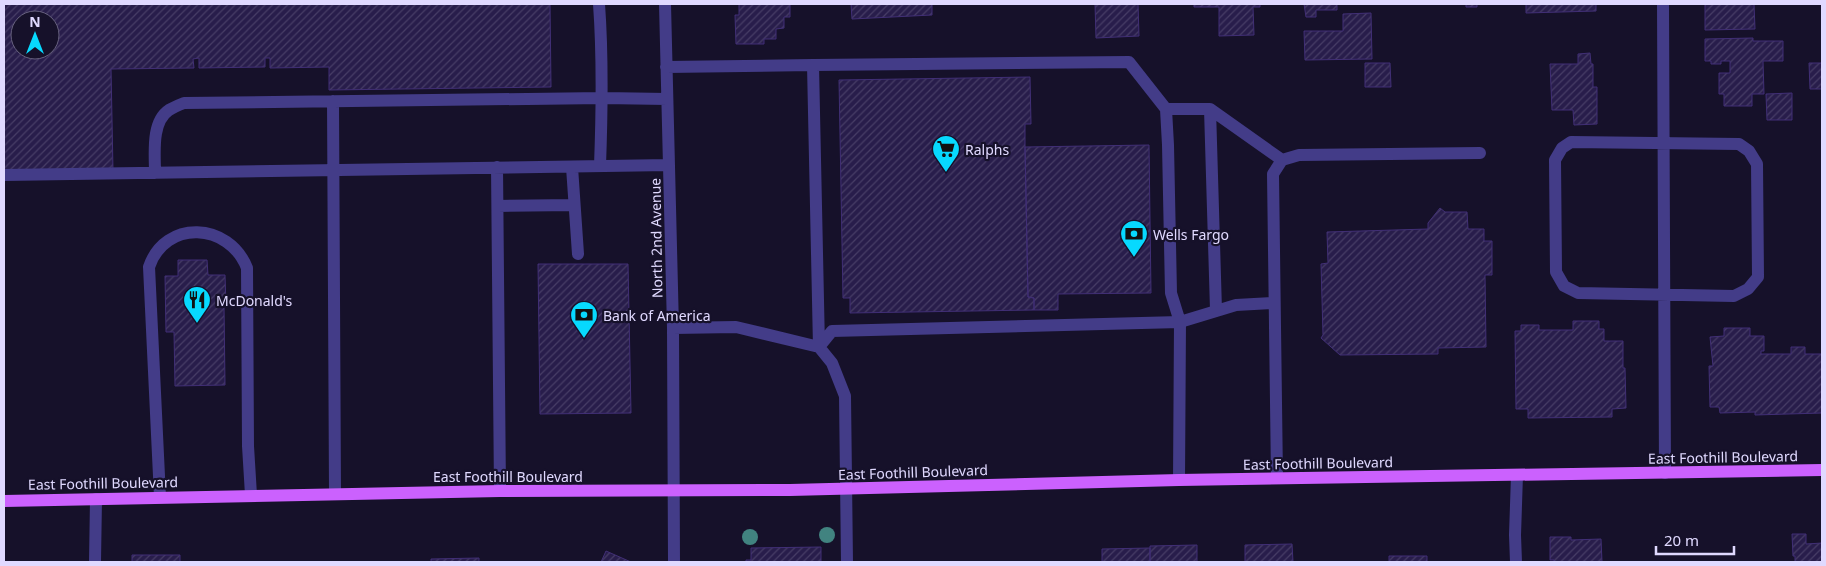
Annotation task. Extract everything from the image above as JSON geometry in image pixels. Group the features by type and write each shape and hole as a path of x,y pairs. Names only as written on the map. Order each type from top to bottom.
{"main road":[{"name":"East Foothill Boulevard","path":"4,501 335,493 846,489 1277,478 1822,470"}],"street":[{"path":"599,4 602,48 600,166"},
{"name":"North 2nd Avenue","path":"664,4 673,328 674,562"},
{"path":"1663,4 1665,473"},
{"path":"666,67 1129,62 1166,109 1171,293 1180,322 1179,480"},
{"path":"813,65 819,347"},
{"path":"155,173 156,136 160,120 168,110 184,103 602,98 667,99"},
{"path":"333,101 335,493"},
{"path":"1166,109 1210,109 1282,160"},
{"path":"1210,109 1216,310"},
{"path":"1572,142 1664,142 1739,144 1749,151 1757,164 1758,277 1748,289 1734,296 1664,295 1578,293 1564,286 1556,272 1555,160 1562,148 1572,142"},
{"path":"1277,478 1273,174 1282,160 1299,154 1480,153"},
{"path":"4,175 669,165"},
{"path":"572,167 578,254"},
{"path":"497,168 500,491"},
{"path":"498,206 574,205"},
{"path":"160,497 149,267 153,254 162,244 180,233 216,235 233,246 243,258 247,268 248,446 251,495"},
{"path":"819,347 832,331 1180,322 1236,305 1274,303"},
{"path":"673,328 736,327 819,347 832,363 845,396 847,562"},
{"path":"1516,562 1517,475"},
{"path":"95,562 96,498"}],"building":[{"path":"4,4 550,4 551,87 329,90 329,67 270,68 270,58 265,58 265,67 199,68 199,58 193,59 194,68 111,69 113,171 4,175"},
{"path":"739,4 790,4 790,17 784,17 784,28 776,29 776,39 764,39 764,44 736,44 735,15 739,15"},
{"path":"851,4 932,4 932,15 852,19"},
{"path":"1095,4 1138,4 1139,36 1096,38"},
{"path":"1194,4 1260,4 1260,7 1253,7 1254,35 1219,36 1219,7 1194,7"},
{"path":"1304,4 1337,4 1337,10 1316,10 1316,17 1306,17"},
{"path":"1466,4 1477,4 1477,7 1466,7"},
{"path":"1526,4 1596,4 1596,11 1526,13"},
{"path":"1705,4 1754,4 1755,29 1705,30"},
{"path":"1371,13 1372,59 1305,60 1304,31 1343,31 1343,14"},
{"path":"1753,38 1753,41 1783,41 1783,61 1763,61 1764,94 1752,94 1752,106 1724,106 1724,94 1719,94 1719,73 1730,73 1730,61 1721,61 1721,64 1711,64 1711,61 1705,61 1705,39"},
{"path":"1590,53 1591,64 1593,64 1593,87 1597,87 1597,124 1574,125 1573,110 1552,110 1550,64 1578,64 1578,54"},
{"path":"1365,63 1390,63 1391,87 1365,87"},
{"path":"1809,63 1822,63 1822,89 1810,89"},
{"path":"1030,77 1031,124 1025,124 1025,147 1028,297 1034,298 1034,310 850,313 850,298 843,298 839,80"},
{"path":"1792,93 1792,120 1767,120 1766,94"},
{"path":"1149,145 1151,293 1058,294 1058,310 1034,310 1034,298 1028,297 1025,147"},
{"path":"1440,208 1445,212 1467,212 1468,229 1484,229 1484,241 1492,241 1492,275 1485,275 1486,347 1438,348 1438,354 1340,355 1321,338 1323,335 1321,264 1328,263 1327,232 1428,229 1428,223"},
{"path":"178,260 207,260 208,275 225,275 225,385 175,386 174,332 166,332 165,276 178,276"},
{"path":"538,264 628,264 631,413 540,414"},
{"path":"1573,321 1599,321 1599,329 1604,329 1604,341 1623,341 1626,408 1612,409 1612,417 1528,418 1528,409 1516,409 1515,331 1521,331 1521,325 1539,325 1539,330 1573,330"},
{"path":"1724,328 1750,328 1750,336 1764,336 1764,351 1761,351 1761,354 1791,354 1791,347 1805,347 1805,354 1822,354 1822,413 1755,415 1755,412 1720,413 1719,407 1710,407 1709,366 1713,366 1710,337 1724,336"},
{"path":"1792,534 1806,534 1806,544 1822,543 1822,562 1795,562"},
{"path":"1550,537 1571,537 1571,540 1601,539 1602,562 1554,562 1554,560 1550,560"},
{"path":"1292,544 1293,562 1245,562 1245,545"},
{"path":"1197,545 1197,562 1150,562 1150,546"},
{"path":"821,547 821,562 746,562 746,560 751,560 751,548"},
{"path":"1150,548 1150,562 1102,562 1102,549"},
{"path":"606,551 631,562 601,562"},
{"path":"132,555 180,555 180,562 132,562"},
{"path":"1389,556 1427,556 1427,562 1389,562"},
{"path":"479,558 479,562 431,562 431,559"}],"place":[{"name":"Ralphs","path":"946,173"},
{"name":"Wells Fargo","path":"1134,258"},
{"name":"McDonald's","path":"197,324"},
{"name":"Bank of America","path":"584,339"}]}
